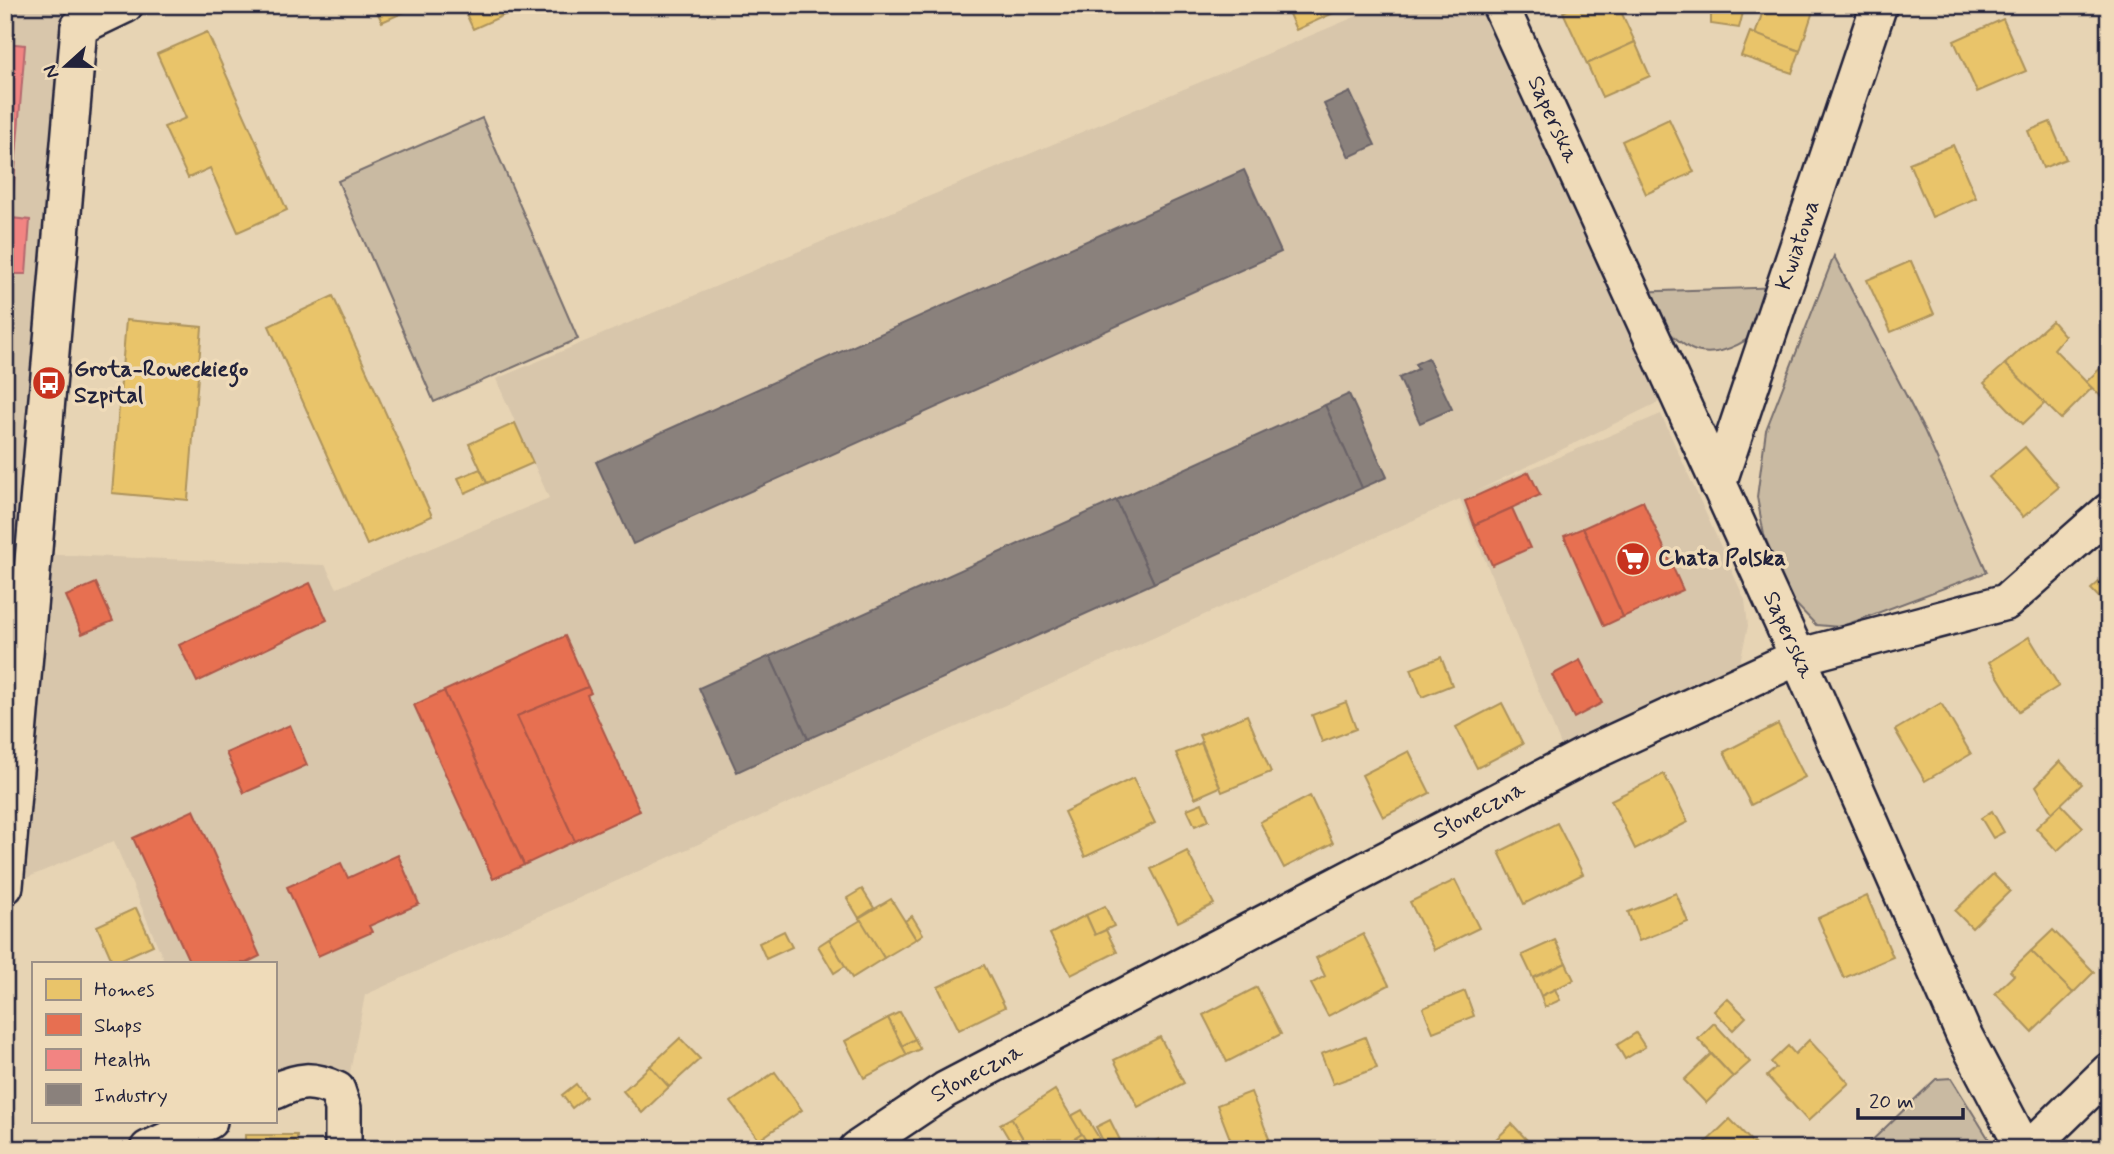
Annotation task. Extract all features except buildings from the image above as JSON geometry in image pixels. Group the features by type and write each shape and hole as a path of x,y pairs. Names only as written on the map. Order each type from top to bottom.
{"street":[{"path":"5,886 70,16 125,5"},
{"name":"Saperska","path":"1500,5 1798,657 1964,1035 2027,1149"},
{"name":"Kwiatowa","path":"1718,484 1879,5"},
{"name":"Słoneczna","path":"858,1149 936,1095 1586,755 1798,657 2006,602 2109,511"},
{"path":"2027,1149 2109,1071"},
{"path":"276,1091 303,1079 318,1081 337,1090 343,1108 343,1149"},
{"path":"148,1149 207,1122"}],"shaded area":[{"path":"5,5 62,5 79,27 34,554 325,565 337,588 549,498 496,379 1383,5 1500,5 1677,393 1477,491 1661,414 1745,600 1748,626 1740,662 1563,750 1460,499 365,995 343,1108 337,1090 276,1091 276,962 165,962 114,841 5,887"},
{"path":"482,118 578,339 434,402 338,181"},
{"path":"1834,256 1925,432 1987,572 1840,627 1816,625 1790,598 1764,535 1757,497 1766,430"},
{"path":"1784,287 1777,311 1766,325 1738,345 1706,353 1696,351 1679,341 1631,292"},
{"path":"1951,1078 1995,1149 1863,1149 1936,1079"}],"place":[{"name":"Grota-Roweckiego Szpital","path":"49,383"},
{"name":"Chata Polska","path":"1633,559"}]}
